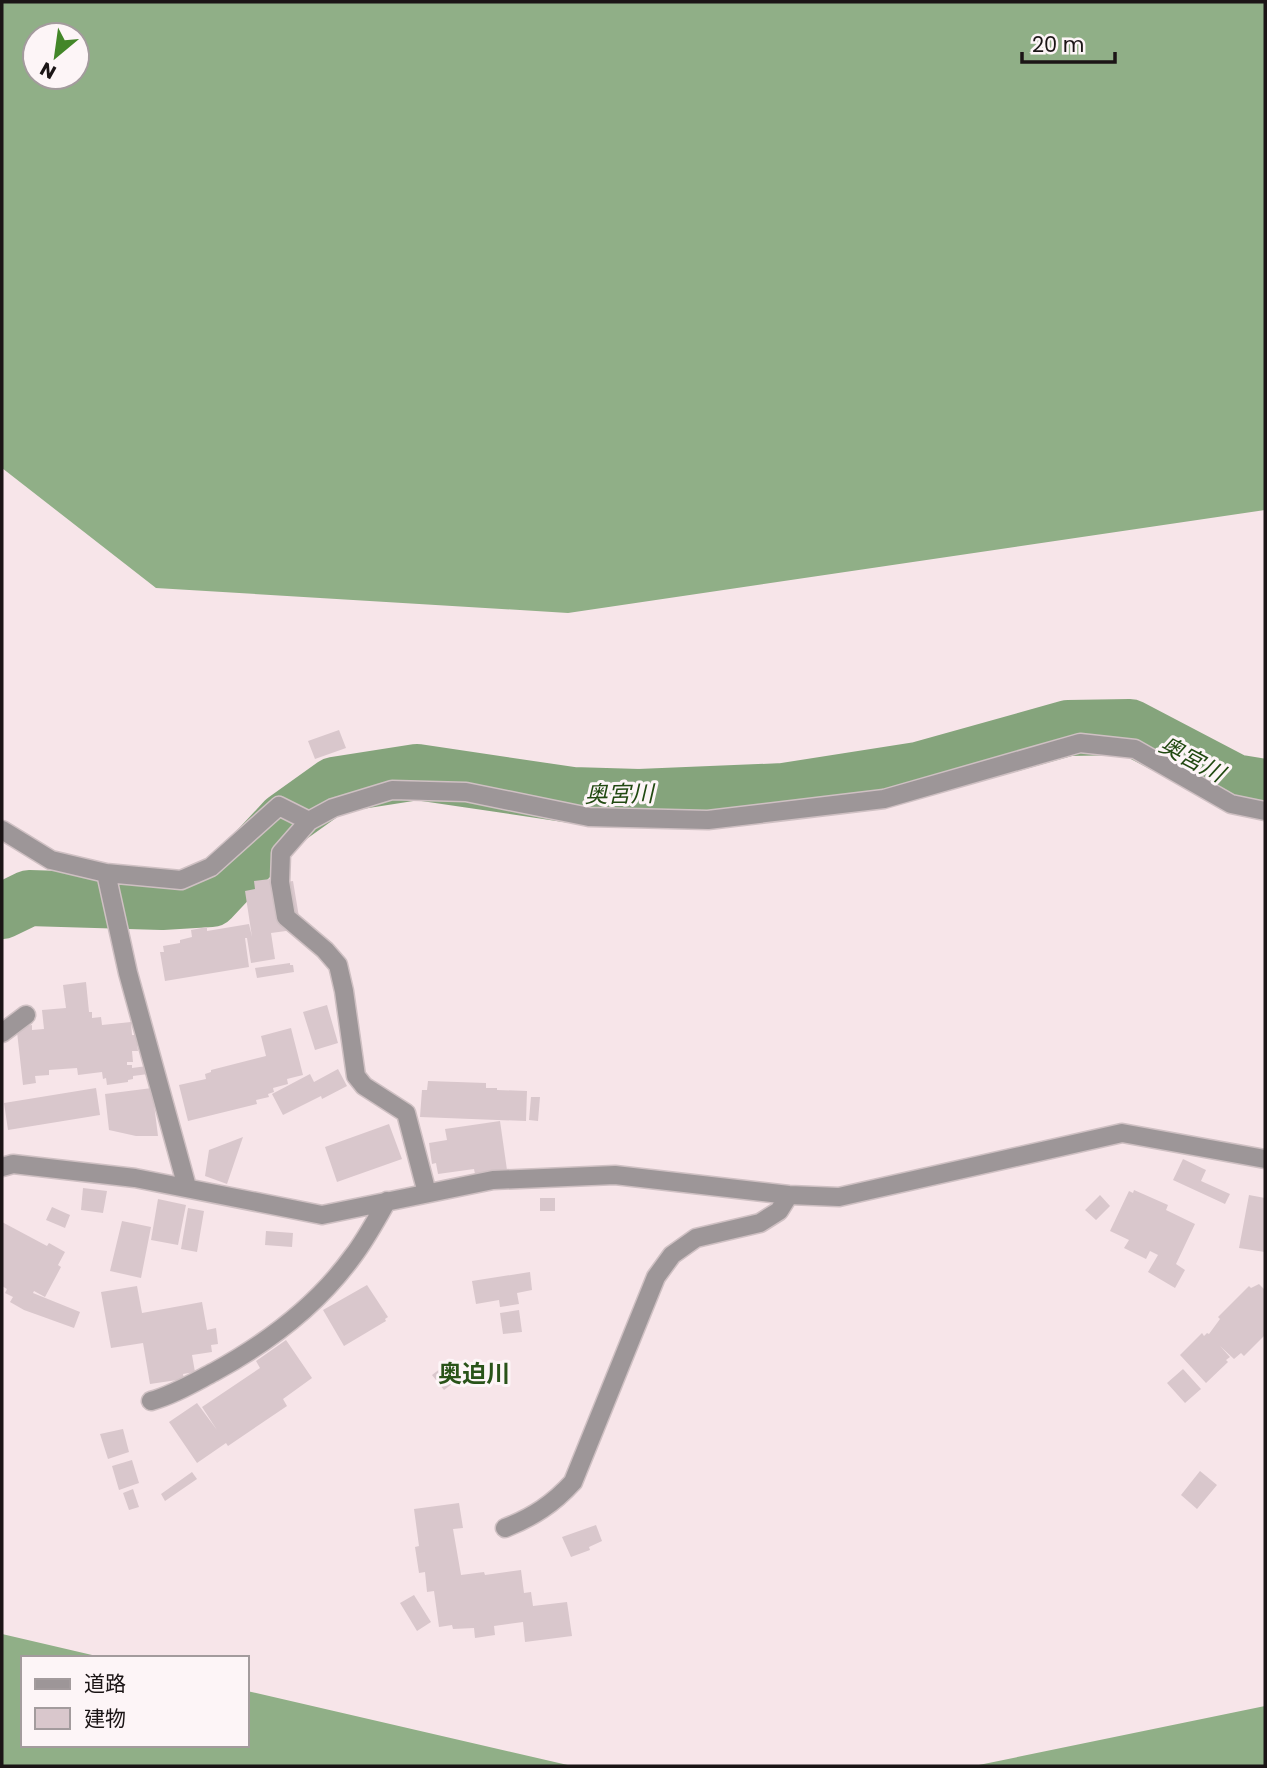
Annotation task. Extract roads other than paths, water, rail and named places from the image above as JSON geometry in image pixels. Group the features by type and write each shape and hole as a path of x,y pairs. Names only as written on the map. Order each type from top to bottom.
{"street":[{"path":"427,1193 406,1113 364,1086 356,1076 338,965 325,950 286,917 281,882 281,853 309,821 332,808 392,790 466,792 589,817 708,820 884,799 1080,743 1135,749 1231,804 1265,811"},
{"path":"2,830 51,860 106,873 181,880 211,867 279,806 309,821"},
{"path":"106,873 128,973 187,1187"},
{"path":"2,1033 26,1015"},
{"path":"2,1167 13,1164 135,1178 322,1215 493,1180 615,1175 789,1195 839,1197 1122,1133 1265,1159"},
{"path":"505,1528 527,1519 555,1502 573,1482 656,1277 672,1255 696,1238 760,1223 779,1211 789,1195"},
{"path":"151,1401 168,1396 234,1361 290,1323 325,1290 353,1256 387,1201"}],"waterway":[{"name":"奥宮川","path":"2,911 29,898 162,902 211,899 285,820 334,785 417,772 572,795 639,797 784,791 918,770 1068,728 1130,727 1235,782 1265,787"}],"district":[{"name":"奥迫川","path":"474,1374"}]}
